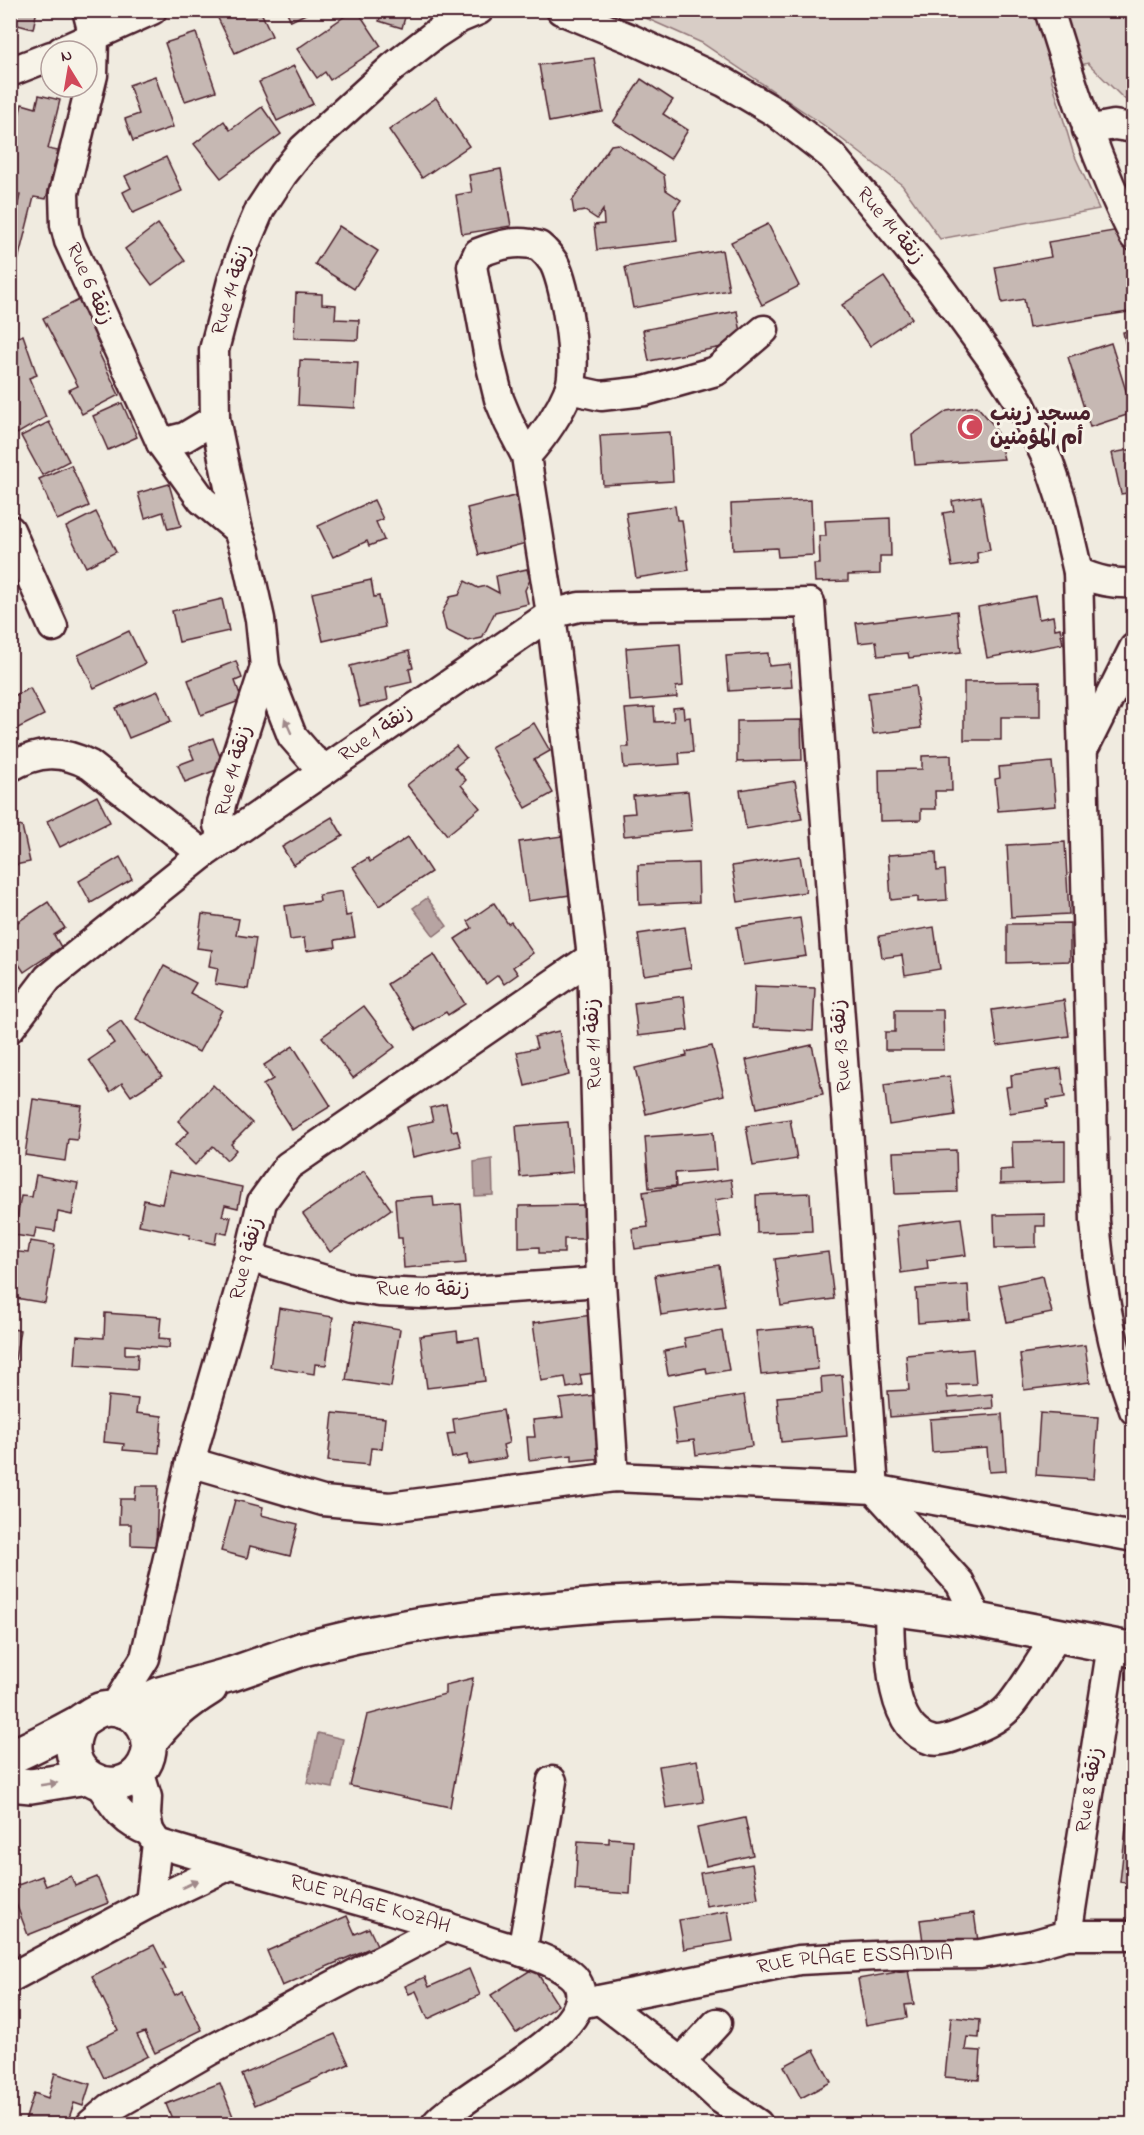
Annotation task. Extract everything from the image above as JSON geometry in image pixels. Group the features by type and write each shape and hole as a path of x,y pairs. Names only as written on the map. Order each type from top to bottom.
{"main road":[{"path":"119,1710 160,1694 232,1674 303,1649 357,1636 433,1623 549,1608 713,1599 851,1603 978,1620 1123,1647"},
{"path":"10,1784 31,1786 93,1780 111,1785 123,1782 135,1776 166,1720 191,1700 232,1674"},
{"path":"10,1758 104,1708 119,1710 139,1720 146,1731 144,1757"},
{"path":"82,1720 76,1730 73,1756 79,1767 93,1780"}],"street":[{"path":"75,39 91,24 152,10"},
{"name":"Rue 14 زنقة","path":"326,769 312,759 292,736 265,668 260,619 238,530 215,419 214,350 232,281 261,210 283,174 303,149 393,67 434,35 460,18 479,10"},
{"name":"Rue 14 زنقة","path":"561,10 724,82 775,112 832,156 932,277 991,357 1020,403 1049,464 1064,509 1078,573 1095,1221 1107,1318 1118,1366 1134,1410"},
{"path":"1049,10 1087,130 1113,195 1134,236"},
{"name":"Rue 6 زنقة","path":"91,24 93,75 64,193 65,225 69,241 161,443 202,500 238,530"},
{"path":"10,72 39,61"},
{"path":"1087,130 1114,125 1134,128"},
{"name":"Rue 11 زنقة","path":"569,389 573,362 572,351 561,283 554,263 539,246 531,243 505,244 478,253 472,266 489,358 509,423 526,456 550,614 592,957 601,1282 614,1477"},
{"path":"526,456 544,433 569,389 601,396 645,391 716,371 764,330"},
{"path":"161,443 185,437 215,419"},
{"path":"10,530 53,627"},
{"path":"1078,573 1104,582 1134,583"},
{"name":"Rue 1 زنقة","path":"10,1028 48,978 203,854 550,614 579,607 810,603"},
{"name":"Rue 13 زنقة","path":"810,603 874,1489"},
{"path":"1084,749 1134,648"},
{"name":"Rue 14 زنقة","path":"228,838 218,825 220,804 265,668"},
{"path":"10,767 45,753 73,756 90,765 203,854"},
{"name":"Rue 9 زنقة","path":"119,1710 145,1658 190,1462 249,1257 262,1202 288,1166 592,957"},
{"name":"Rue 10 زنقة","path":"249,1257 351,1288 379,1292 424,1294 601,1282"},
{"path":"190,1462 323,1501 390,1507 614,1477 874,1489 1134,1537"},
{"path":"874,1489 960,1583 978,1620"},
{"path":"889,1608 893,1680 901,1708 913,1731 932,1741 956,1737 983,1725 1008,1708 1058,1634"},
{"name":"Rue 8 زنقة","path":"1067,1935 1123,1647"},
{"path":"144,1757 146,1815 153,1837 150,1903"},
{"name":"RUE PLAGE KOZAH","path":"93,1780 133,1826 153,1837 230,1865 446,1926 522,1952 570,1973 579,1983 586,2000 681,2062 741,2120"},
{"path":"522,1952 552,1781"},
{"path":"10,1978 150,1903 230,1865"},
{"path":"91,2124 110,2108 208,2051 446,1926"},
{"name":"RUE PLAGE ESSAIDIA","path":"586,2000 799,1960 894,1955 980,1954 1032,1945 1067,1935 1134,1935"},
{"path":"436,2124 469,2097 550,2042 568,2024 586,2000"},
{"path":"681,2062 717,2024"}],"shaded area":[{"path":"630,11 1133,11 1133,105 1088,63 1050,74 1073,152 1099,209 940,239 902,185 822,124 702,43"},
{"path":"427,898 447,926 434,936 413,908"},
{"path":"492,1159 493,1195 475,1196 474,1162"},
{"path":"318,1733 343,1739 333,1788 307,1783"}],"building":[{"path":"10,10 37,10 33,29 10,23"},
{"path":"214,10 260,10 272,36 235,53"},
{"path":"286,10 314,10 291,21"},
{"path":"357,10 381,46 330,80 325,72 317,78 297,49"},
{"path":"382,10 407,10 402,28 379,21"},
{"path":"196,33 216,91 185,101 165,43"},
{"path":"594,58 603,112 549,122 539,65"},
{"path":"294,66 313,104 277,121 259,82"},
{"path":"155,76 173,127 133,141 125,119 139,114 129,85"},
{"path":"641,79 673,100 663,114 688,130 670,159 613,122"},
{"path":"39,95 39,99 60,100 48,149 58,151 46,199 34,197 10,292 10,215 15,216 20,195 10,193 10,138 13,139 22,104 36,108"},
{"path":"436,98 469,146 422,178 389,130"},
{"path":"262,107 281,134 221,178 194,144 224,121 230,130"},
{"path":"618,144 664,175 666,190 681,200 674,210 677,241 597,250 594,225 604,224 603,210 597,219 585,211 574,213 572,201 611,145"},
{"path":"166,157 182,191 133,213 123,192 131,188 125,176"},
{"path":"501,169 511,226 462,234 456,195 472,192 469,175"},
{"path":"158,224 185,261 152,285 125,249"},
{"path":"768,224 799,286 762,305 731,242"},
{"path":"339,226 378,251 354,289 315,264"},
{"path":"1125,229 1134,275 1134,311 1029,328 1024,299 1002,303 995,267 1051,257 1048,242"},
{"path":"722,250 729,290 633,308 625,267"},
{"path":"884,277 912,318 870,346 842,305"},
{"path":"296,293 322,294 322,304 336,305 335,319 359,320 358,340 294,338"},
{"path":"85,297 111,347 99,353 119,395 82,414 69,390 78,386 43,318"},
{"path":"737,311 743,343 649,361 643,330"},
{"path":"1134,330 1134,382 1123,332"},
{"path":"23,335 37,375 29,378 46,417 17,434 10,415 10,340"},
{"path":"1111,343 1133,413 1090,427 1068,357"},
{"path":"300,360 358,362 355,408 298,405"},
{"path":"122,403 137,437 108,450 93,416"},
{"path":"977,406 995,427 1004,459 915,465 912,435 947,411"},
{"path":"49,422 69,461 42,475 21,436"},
{"path":"670,432 673,481 603,485 600,436"},
{"path":"1134,449 1134,492 1121,494 1112,453"},
{"path":"71,465 89,506 57,520 39,479"},
{"path":"169,484 181,526 168,529 163,512 145,518 138,493"},
{"path":"526,493 538,540 479,555 467,508"},
{"path":"981,496 990,550 977,553 978,563 952,567 943,513 954,511 952,501"},
{"path":"374,500 383,519 376,522 384,540 369,546 367,541 333,557 318,526"},
{"path":"811,500 813,555 778,557 777,548 733,550 731,504"},
{"path":"675,506 677,520 682,520 689,570 636,578 626,513"},
{"path":"96,512 116,552 86,567 66,527"},
{"path":"890,518 891,556 880,556 880,574 848,575 848,581 815,582 814,564 820,564 819,536 826,536 825,521"},
{"path":"527,569 530,580 525,590 528,604 495,612 482,638 468,641 446,630 442,613 450,597 459,595 465,581 478,588 486,586 499,593 496,576"},
{"path":"371,580 374,597 379,596 385,627 323,641 312,593"},
{"path":"1035,596 1039,619 1053,616 1055,629 1060,628 1063,644 987,658 978,607"},
{"path":"222,599 229,631 179,642 172,611"},
{"path":"957,611 961,652 909,658 908,653 878,656 876,641 859,643 856,623"},
{"path":"129,631 145,664 94,688 78,655"},
{"path":"680,644 683,686 676,687 677,697 630,701 626,648"},
{"path":"409,651 413,668 409,669 412,682 386,688 388,700 360,707 350,666"},
{"path":"768,653 769,666 790,664 792,687 729,691 726,656"},
{"path":"236,661 242,678 235,681 242,700 201,715 188,680"},
{"path":"1040,681 1040,717 1001,717 1001,740 964,740 964,682"},
{"path":"915,686 921,728 873,734 868,693"},
{"path":"30,688 44,715 10,732 10,698"},
{"path":"158,691 171,721 129,738 116,708"},
{"path":"654,707 655,722 674,721 673,708 683,707 684,718 690,717 693,752 679,753 680,764 624,768 622,747 629,747 625,709"},
{"path":"801,720 802,760 737,762 737,721"},
{"path":"534,723 550,751 534,760 553,793 526,808 491,747"},
{"path":"213,738 224,767 185,782 178,765 194,759 189,747"},
{"path":"456,746 466,758 455,767 466,780 461,785 480,808 447,835 407,785"},
{"path":"951,755 952,791 935,791 936,809 921,809 921,820 880,821 879,770 922,769 922,756"},
{"path":"1052,762 1056,806 998,811 995,779 1000,778 999,767"},
{"path":"795,781 802,819 746,829 740,790"},
{"path":"688,791 692,830 624,836 622,814 635,813 633,796"},
{"path":"97,796 110,822 60,847 47,821"},
{"path":"332,817 343,836 293,865 282,847"},
{"path":"22,826 30,862 10,866 10,829"},
{"path":"562,836 570,895 528,901 519,842"},
{"path":"408,837 431,872 379,906 353,867 368,858 370,862"},
{"path":"1065,842 1069,914 1011,917 1007,845"},
{"path":"936,852 937,871 945,870 947,900 918,902 918,897 891,900 888,855"},
{"path":"800,856 806,892 738,902 732,866"},
{"path":"120,857 132,879 91,903 79,881"},
{"path":"698,863 699,902 639,905 638,865"},
{"path":"342,891 346,916 351,915 355,937 335,940 336,947 306,951 304,938 290,940 285,906 320,901 319,895"},
{"path":"48,902 65,928 54,935 61,947 24,972 10,951 10,927"},
{"path":"494,903 508,924 511,922 533,953 513,967 518,974 504,984 498,975 486,984 455,939 472,928 468,921"},
{"path":"202,914 239,919 236,935 256,938 248,989 215,984 218,968 209,966 212,950 197,948"},
{"path":"800,918 806,956 743,965 737,927"},
{"path":"1070,923 1070,961 1007,963 1007,924"},
{"path":"685,927 691,968 644,975 638,934"},
{"path":"934,927 940,969 905,975 902,955 882,958 879,936"},
{"path":"434,954 465,1004 448,1015 446,1012 416,1030 387,984"},
{"path":"164,966 196,983 190,993 222,1010 199,1052 136,1019"},
{"path":"755,986 815,988 813,1031 753,1028"},
{"path":"684,996 688,1030 638,1036 634,1003"},
{"path":"1064,1000 1069,1036 997,1046 992,1010"},
{"path":"364,1006 395,1047 353,1078 322,1037"},
{"path":"895,1010 943,1010 944,1050 885,1050 885,1032 895,1032"},
{"path":"121,1021 162,1076 131,1096 122,1083 110,1092 89,1060 114,1043 106,1031"},
{"path":"559,1031 569,1075 525,1086 517,1052 537,1048 534,1037"},
{"path":"812,1045 823,1094 757,1108 746,1060"},
{"path":"293,1046 331,1106 292,1130 263,1085 273,1079 264,1065"},
{"path":"712,1046 724,1095 646,1114 635,1068 687,1056 686,1052"},
{"path":"1061,1068 1065,1097 1047,1100 1048,1107 1010,1113 1006,1087 1012,1086 1011,1075"},
{"path":"950,1076 955,1115 889,1125 884,1085"},
{"path":"213,1085 252,1123 231,1144 236,1150 227,1160 213,1146 195,1165 175,1145 189,1132 178,1121"},
{"path":"33,1099 82,1106 77,1140 68,1139 65,1161 25,1155"},
{"path":"446,1104 452,1131 457,1130 461,1146 413,1157 406,1127 433,1121 430,1108"},
{"path":"790,1119 797,1159 753,1166 746,1126"},
{"path":"568,1122 573,1172 520,1177 516,1126"},
{"path":"713,1132 716,1170 675,1173 676,1186 649,1188 645,1137"},
{"path":"1065,1141 1065,1182 1000,1184 1000,1170 1013,1169 1012,1142"},
{"path":"956,1150 957,1192 895,1194 893,1152"},
{"path":"364,1171 391,1209 330,1252 303,1214"},
{"path":"169,1172 242,1187 238,1208 225,1205 222,1216 231,1217 227,1234 217,1232 215,1244 189,1238 190,1235 139,1225 144,1200 162,1204"},
{"path":"36,1175 78,1183 72,1215 58,1212 55,1231 36,1228 34,1238 14,1235 21,1196 32,1197"},
{"path":"731,1179 734,1197 715,1200 721,1237 635,1249 632,1229 648,1227 643,1192"},
{"path":"810,1193 812,1231 757,1233 756,1195"},
{"path":"433,1196 434,1206 461,1204 466,1263 404,1268 402,1238 398,1238 395,1199"},
{"path":"584,1205 585,1239 564,1239 564,1253 539,1253 539,1247 519,1248 519,1206"},
{"path":"1045,1214 1045,1226 1036,1226 1036,1247 995,1248 994,1215"},
{"path":"961,1218 966,1255 927,1260 928,1269 901,1273 897,1226"},
{"path":"30,1241 55,1245 45,1303 10,1297 10,1251 28,1253"},
{"path":"828,1252 834,1299 781,1306 775,1259"},
{"path":"719,1265 725,1306 661,1315 655,1275"},
{"path":"1043,1276 1052,1313 1007,1322 999,1285"},
{"path":"968,1285 970,1319 918,1323 916,1289"},
{"path":"279,1308 333,1317 326,1365 315,1364 314,1374 270,1367"},
{"path":"105,1313 161,1317 159,1338 170,1339 169,1348 125,1345 125,1354 138,1354 137,1369 75,1365 77,1336 104,1338"},
{"path":"592,1315 601,1372 580,1375 582,1385 567,1388 565,1377 541,1381 533,1323"},
{"path":"355,1321 400,1329 391,1387 346,1380"},
{"path":"814,1326 818,1369 761,1375 756,1331"},
{"path":"10,1329 20,1330 12,1378 10,1378"},
{"path":"457,1331 458,1341 479,1338 485,1381 427,1388 420,1336"},
{"path":"722,1331 729,1370 707,1374 706,1368 668,1375 664,1351 686,1347 684,1338"},
{"path":"1085,1345 1090,1382 1024,1390 1020,1354"},
{"path":"973,1349 976,1384 946,1385 948,1398 992,1394 993,1408 890,1417 888,1391 909,1390 906,1355"},
{"path":"842,1375 847,1436 781,1442 777,1397 822,1393 821,1377"},
{"path":"596,1395 603,1458 572,1461 572,1455 529,1460 527,1437 535,1437 533,1420 563,1417 560,1399"},
{"path":"744,1395 752,1446 696,1455 694,1440 677,1442 672,1407"},
{"path":"108,1396 138,1399 136,1413 162,1416 159,1453 123,1450 124,1444 104,1442"},
{"path":"503,1410 509,1443 503,1445 506,1458 468,1464 467,1455 452,1458 447,1434 455,1433 453,1419"},
{"path":"333,1413 385,1418 382,1449 371,1448 369,1465 328,1461"},
{"path":"1040,1413 1098,1417 1094,1479 1036,1475"},
{"path":"1002,1414 1006,1471 989,1472 987,1448 932,1452 930,1419"},
{"path":"136,1486 158,1486 156,1546 131,1545 131,1524 119,1524 120,1499 135,1499"},
{"path":"235,1500 263,1507 261,1515 298,1524 290,1556 250,1546 247,1558 221,1551"},
{"path":"473,1678 450,1807 350,1786 367,1715 445,1694 445,1685"},
{"path":"697,1760 704,1802 666,1808 659,1766"},
{"path":"745,1818 753,1855 706,1866 697,1828"},
{"path":"1127,1819 1134,1819 1134,1884 1120,1882"},
{"path":"609,1838 633,1840 630,1894 575,1890 578,1841 609,1843"},
{"path":"752,1864 758,1898 706,1906 700,1873"},
{"path":"42,1876 46,1886 71,1876 75,1886 97,1877 108,1903 28,1935 10,1888"},
{"path":"728,1911 733,1941 684,1949 679,1920"},
{"path":"974,1913 978,1941 924,1949 920,1920"},
{"path":"347,1916 355,1934 369,1928 377,1945 282,1986 267,1951"},
{"path":"154,1945 166,1969 162,1970 175,1995 183,1991 202,2030 155,2053 145,2032 137,2035 148,2056 104,2078 88,2045 118,2030 92,1976"},
{"path":"534,1968 558,2005 516,2033 491,1995"},
{"path":"469,1969 480,1995 428,2019 416,1991 409,1994 405,1986 425,1977 429,1987"},
{"path":"908,1970 914,2004 905,2005 907,2018 866,2025 858,1979"},
{"path":"951,2017 980,2020 979,2038 967,2037 965,2050 981,2051 979,2080 945,2077"},
{"path":"335,2034 349,2064 255,2105 242,2075"},
{"path":"814,2050 831,2082 801,2098 784,2066"},
{"path":"55,2073 90,2084 83,2106 74,2103 67,2124 55,2121 54,2124 24,2124 34,2093 48,2098"},
{"path":"220,2083 234,2119 219,2124 174,2124 166,2104"}],"place":[{"name":"مسجد زينب أم المؤمنين","path":"970,427"}]}
